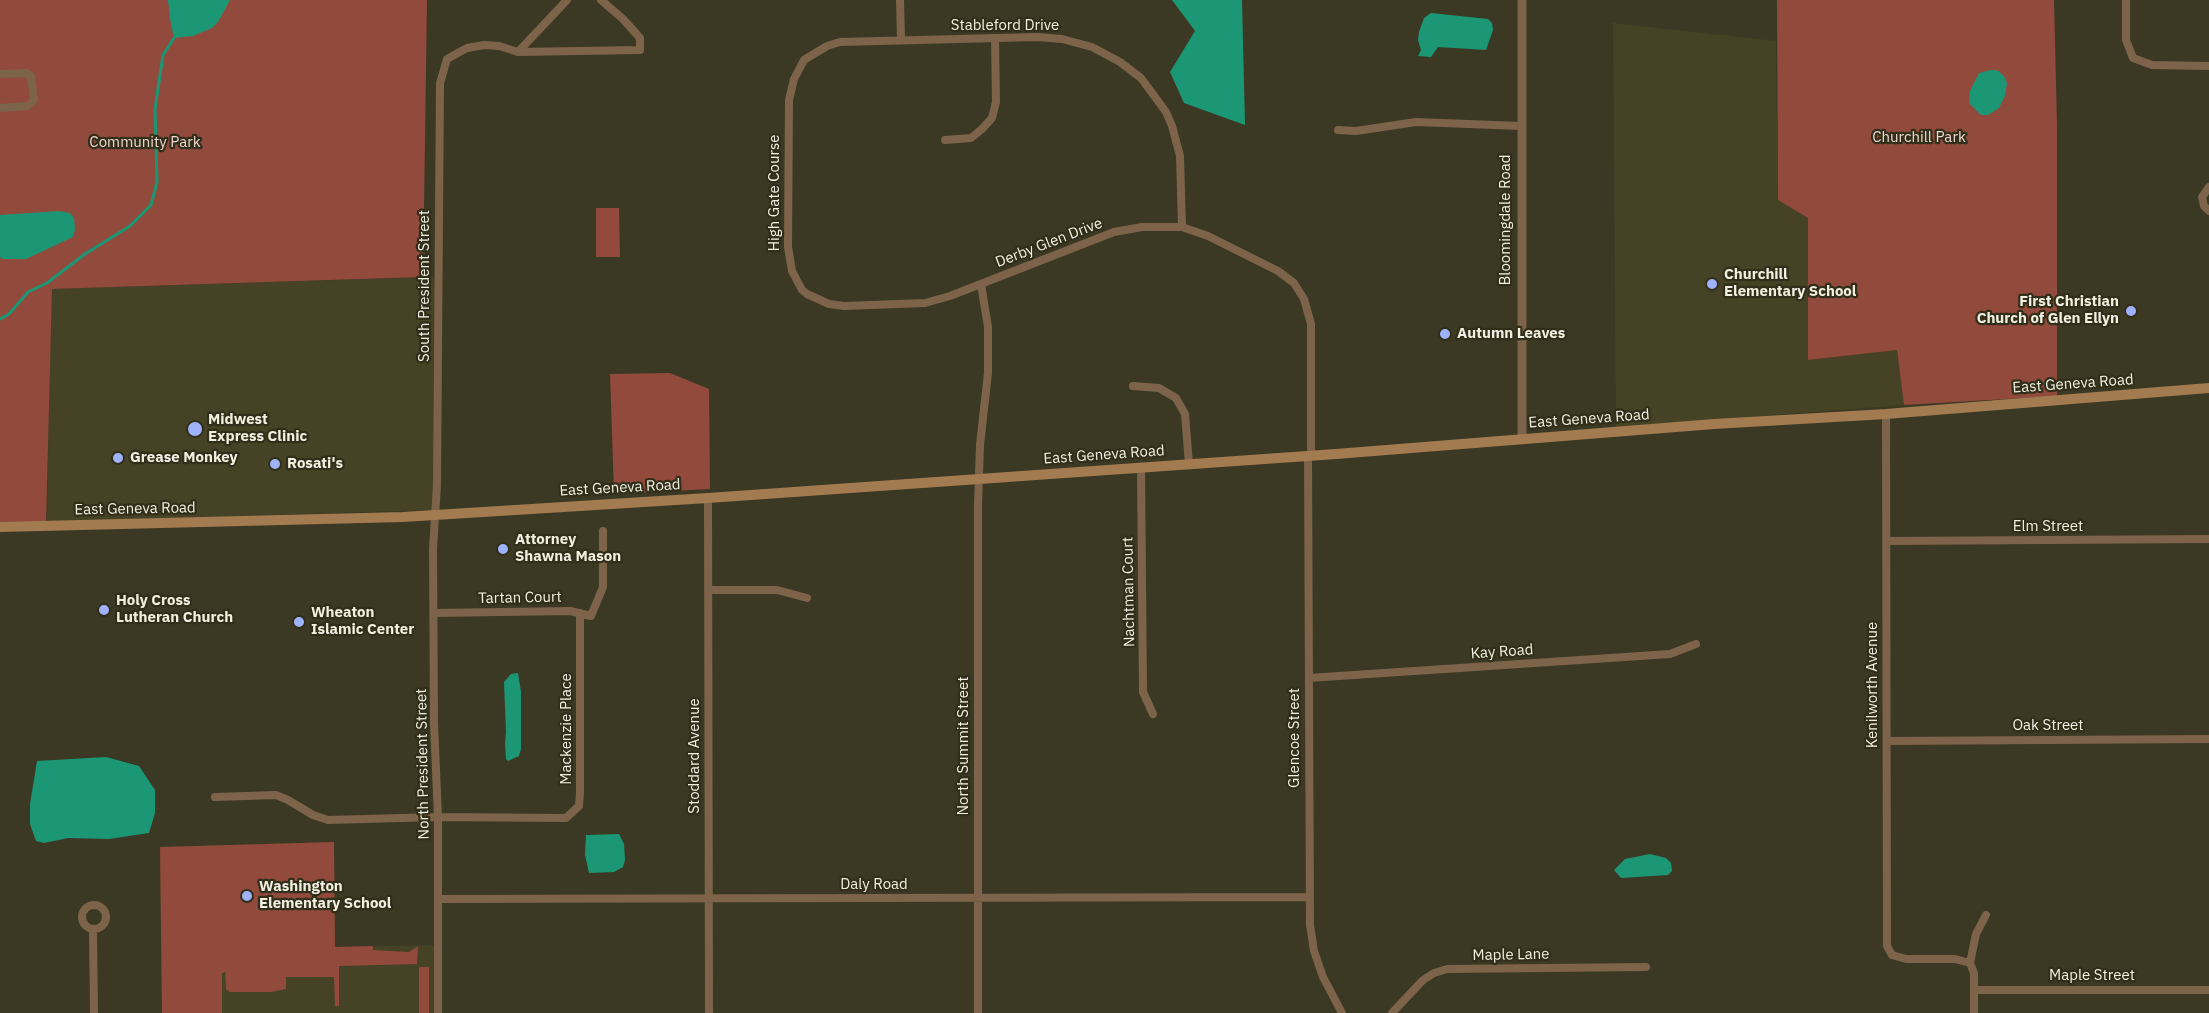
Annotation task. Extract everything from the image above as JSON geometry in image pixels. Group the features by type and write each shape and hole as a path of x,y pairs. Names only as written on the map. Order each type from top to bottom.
{"main road":[{"name":"East Geneva Road","path":"0,527 403,517 708,498 1714,424 1886,414 2209,388"}],"street":[{"path":"518,52 567,0"},
{"path":"518,52 640,50 640,38 601,0"},
{"path":"900,0 901,40"},
{"name":"Bloomingdale Road","path":"1522,0 1522,439"},
{"path":"2126,0 2126,40 2133,58 2151,65 2209,66"},
{"name":"Stableford Drive","path":"791,87 804,60 827,46 849,42 1049,37 1077,42 1106,53 1141,78 1166,112 1178,143 1182,170 1182,228"},
{"path":"945,140 971,138 992,117 996,102 995,38"},
{"name":"South President Street","path":"436,514 440,83 447,59 467,48 484,45 499,46 518,52"},
{"path":"0,74 27,73 31,76 34,99 27,106 0,108"},
{"name":"High Gate Course","path":"791,87 788,247 792,271 802,290 807,294"},
{"path":"1338,130 1356,131 1416,122 1521,126"},
{"path":"2209,188 2202,197 2204,206 2209,211"},
{"name":"Derby Glen Drive","path":"807,294 829,304 844,306 914,304 939,300 1114,232 1142,227 1182,228 1222,243 1271,267 1294,283"},
{"name":"Glencoe Street","path":"1294,283 1307,306 1311,324 1309,678 1311,934 1318,966 1328,990 1342,1013"},
{"name":"North Summit Street","path":"978,1013 978,478 988,373 988,327 981,284"},
{"path":"1133,386 1159,388 1176,399 1185,414 1189,464"},
{"name":"Kenilworth Avenue","path":"1886,414 1887,946 1892,955 1906,959 1955,959 1970,963"},
{"name":"Nachtman Court","path":"1141,467 1143,692 1153,714"},
{"name":"Stoddard Avenue","path":"708,498 709,1013"},
{"name":"North President Street","path":"436,514 434,723 438,817 438,1013"},
{"name":"Tartan Court","path":"434,613 570,611 591,616 603,587 603,531"},
{"name":"Elm Street","path":"1887,541 2209,539"},
{"path":"708,590 777,590 807,598"},
{"name":"Mackenzie Place","path":"215,797 276,795 313,815 328,820 438,817 566,818 579,806 580,613"},
{"name":"Kay Road","path":"1309,678 1670,654 1696,644"},
{"name":"Oak Street","path":"1887,741 2209,739"},
{"name":"Daly Road","path":"438,899 1309,897"},
{"path":"1974,1013 1974,973 1970,963 1976,934 1986,915"},
{"path":"93,929 94,1013"},
{"name":"Maple Lane","path":"1392,1013 1423,980 1447,969 1646,967"},
{"name":"Maple Street","path":"1974,990 2209,990"}],"shaded area":[{"path":"168,0 230,0 218,22 212,28 193,36 174,38"},
{"path":"1172,0 1242,0 1245,125 1184,103 1170,72 1195,31"},
{"path":"1431,13 1488,19 1492,23 1493,30 1486,50 1438,47 1431,57 1418,56 1421,50 1418,40 1419,32 1424,18"},
{"name":"Churchill Elementary School","path":"1613,23 1776,41 1778,200 1808,218 1808,360 1897,350 1904,405 1616,427"},
{"path":"1997,70 2004,76 2007,83 2005,96 1999,108 1988,115 1981,115 1969,103 1970,91 1979,73"},
{"path":"59,211 70,213 74,218 73,237 26,259 2,259 0,257 0,215"},
{"path":"434,277 433,510 47,522 51,289"},
{"path":"518,673 521,692 521,749 519,756 508,761 505,744 504,682 511,674"},
{"path":"106,757 139,766 155,790 155,813 149,833 109,839 68,838 44,843 36,841 30,824 30,804 37,761"},
{"path":"619,834 624,844 623,867 614,872 589,873 585,855 586,835"},
{"name":"Washington Elementary School","path":"334,842 335,947 435,945 434,1013 162,1013 160,847"},
{"path":"1650,854 1666,858 1671,863 1672,871 1668,875 1621,878 1614,870 1625,859"}],"green space":[{"name":"Community Park","path":"0,0 427,0 423,277 52,289 46,526 0,527"},
{"name":"Churchill Park","path":"1777,0 2054,0 2057,125 2057,396 1904,405 1897,350 1808,360 1808,218 1778,200"},
{"path":"596,208 619,208 620,257 596,257"},
{"path":"670,373 709,389 710,489 614,494 610,374"},
{"name":"Washington Elementary School","path":"334,842 335,947 373,946 373,950 409,952 418,946 417,964 339,966 339,1006 335,1006 334,977 286,977 286,989 271,992 230,992 226,989 225,972 222,973 222,1013 162,1013 160,847"},
{"path":"419,967 429,967 429,1013 419,1013"}],"waterway":[{"path":"0,319 9,314 28,292 47,283 85,254 130,226 151,205 157,182 155,109 163,55 174,38"}],"place":[{"name":"Churchill Elementary School","path":"1712,284"},
{"name":"First Christian Church of Glen Ellyn","path":"2131,311"},
{"name":"Autumn Leaves","path":"1445,334"},
{"name":"Midwest Express Clinic","path":"195,429"},
{"name":"Grease Monkey","path":"118,458"},
{"name":"Rosati's","path":"275,464"},
{"name":"Attorney Shawna Mason","path":"503,549"},
{"name":"Holy Cross Lutheran Church","path":"104,610"},
{"name":"Wheaton Islamic Center","path":"299,622"},
{"name":"Washington Elementary School","path":"247,896"}]}
